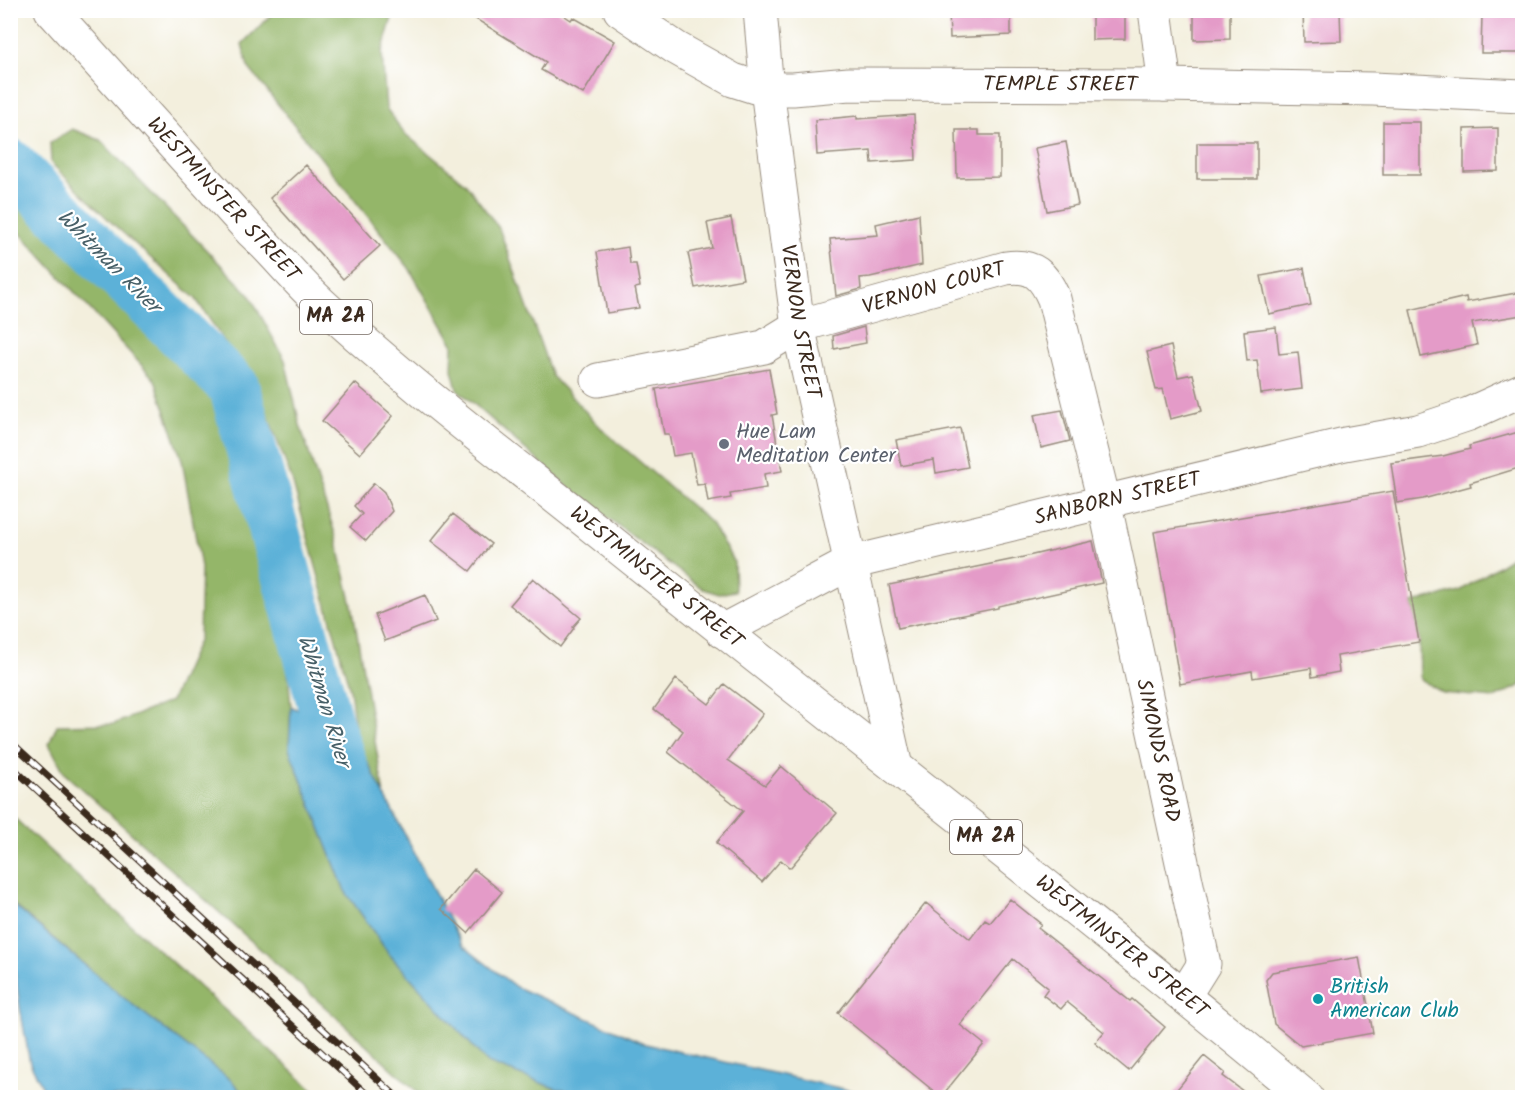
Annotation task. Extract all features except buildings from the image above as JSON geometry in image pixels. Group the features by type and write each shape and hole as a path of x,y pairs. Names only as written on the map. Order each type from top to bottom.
{"main road":[{"name":"WESTMINSTER STREET","path":"51,10 250,230 317,300 374,352 722,631 1083,914 1307,1098"},
{"name":"TEMPLE STREET","path":"620,10 676,48 722,74 744,84 767,89 849,84 1165,85 1373,89 1522,96"},
{"name":"VERNON STREET","path":"760,10 767,89 798,326 896,767"},
{"path":"1155,10 1165,85"},
{"name":"VERNON COURT","path":"598,381 764,347 798,326 1006,268 1020,267 1035,271 1047,284 1054,299 1104,501"},
{"name":"SANBORN STREET","path":"722,631 850,563 1345,444 1418,430 1469,414 1522,390"},
{"name":"SIMONDS ROAD","path":"1104,501 1204,964 1184,996"}],"green space":[{"path":"275,11 394,11 382,52 386,108 404,133 466,184 499,228 552,376 603,430 711,523 734,562 735,591 719,594 703,589 576,494 457,389 452,370 453,344 409,268 248,67 242,44"},
{"path":"72,129 100,140 249,294 285,360 300,425 336,537 353,610 384,795 357,742 350,690 292,480 261,397 196,299 111,222 51,163 50,143"},
{"path":"10,199 27,199 73,250 183,350 220,389 235,458 285,640 291,706 289,749 345,891 389,954 488,1063 557,1089 600,1097 423,1097 65,774 49,744 57,725 114,724 171,701 199,639 201,567 182,460 155,380 11,223"},
{"path":"1522,552 1522,685 1494,698 1443,693 1420,679 1419,642 1412,603 1460,591"},
{"path":"10,814 321,1097 245,1097 232,1081 124,998 11,902"}],"water":[{"path":"291,706 357,742 462,945 516,987 646,1044 871,1097 600,1097 557,1089 488,1063 389,954 345,891 289,749"},
{"path":"12,904 124,998 232,1081 245,1097 48,1097 30,1063 11,942 10,905"}],"waterway":[{"name":"Whitman River","path":"10,164 234,387 329,727 351,792"}],"railway":[{"path":"10,741 398,1098"},
{"path":"10,765 371,1098"}],"place":[{"name":"Hue Lam Meditation Center","path":"724,444"},
{"name":"British American Club","path":"1318,999"}]}
